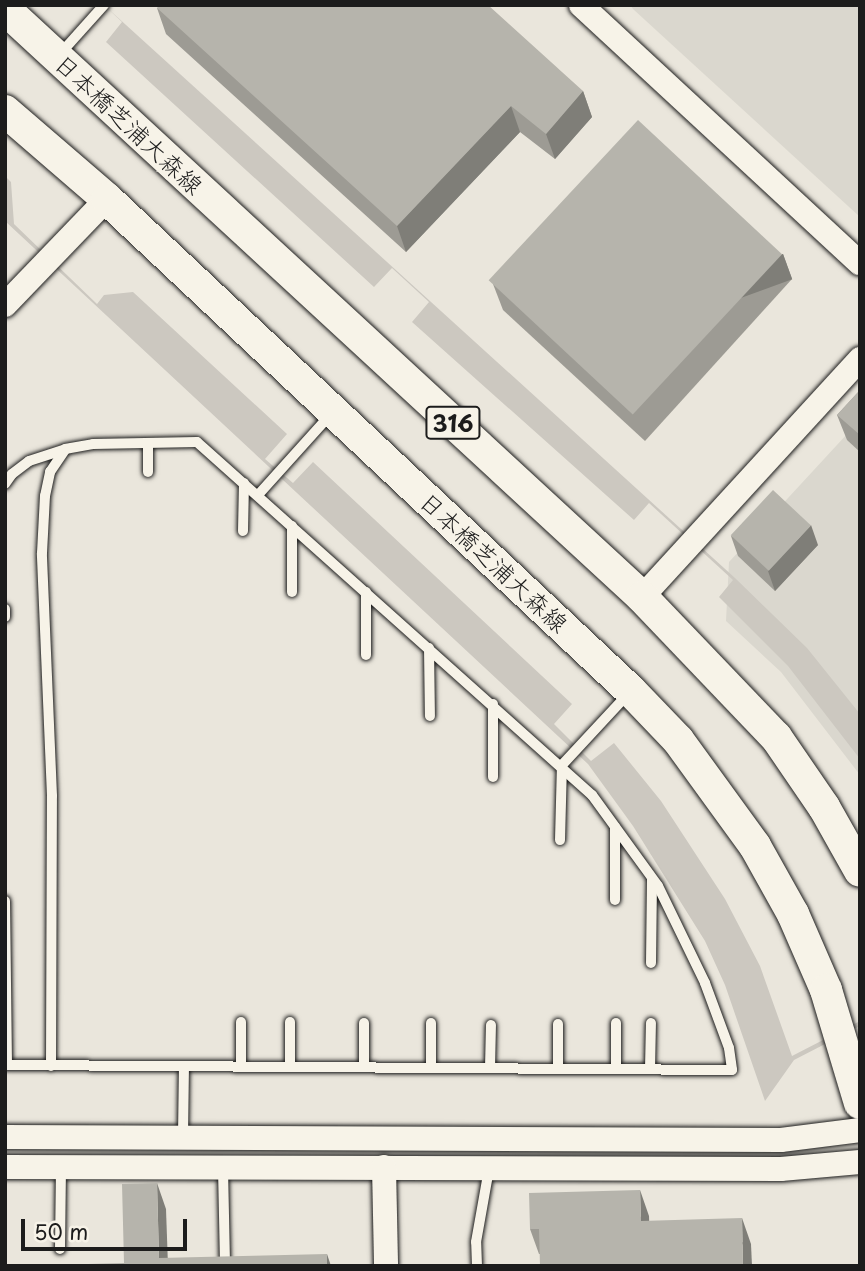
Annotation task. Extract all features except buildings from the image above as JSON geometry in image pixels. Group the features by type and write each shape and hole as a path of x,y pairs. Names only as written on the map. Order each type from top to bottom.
{"main road":[{"name":"日本橋芝浦大森線","path":"5,9 642,597 776,737 824,807 860,871"},
{"name":"日本橋芝浦大森線","path":"17,120 107,199 631,691 703,772 762,858 793,914 826,990 860,1103"}],"street":[{"path":"581,5 860,263"},
{"path":"5,99 17,120"},
{"path":"5,305 107,199"},
{"path":"642,597 860,359"},
{"path":"5,1137 781,1140 860,1130"},
{"path":"5,1167 781,1169 860,1162"},
{"path":"384,1167 386,1266"}],"lane":[{"path":"57,58 104,5"},
{"path":"258,495 333,412"},
{"path":"5,484 12,474 29,461 65,449 197,442 562,765 592,795 652,878 705,983 729,1048 732,1070 6,1065 5,901"},
{"path":"148,443 148,472"},
{"path":"51,1066 52,796 42,553 44,496 50,472 65,449"},
{"path":"243,531 244,483"},
{"path":"292,526 292,592"},
{"path":"366,592 366,655"},
{"path":"5,609 5,617"},
{"path":"429,648 430,716"},
{"path":"560,840 562,765 631,691"},
{"path":"493,704 493,778"},
{"path":"615,826 615,900"},
{"path":"652,878 652,963"},
{"path":"241,1021 241,1067"},
{"path":"290,1022 290,1067"},
{"path":"364,1023 364,1068"},
{"path":"431,1068 432,1023"},
{"path":"616,1023 616,1069"},
{"path":"650,1069 651,1023"},
{"path":"558,1024 558,1069"},
{"path":"491,1025 491,1068"},
{"path":"183,1137 184,1066"},
{"path":"60,1249 61,1167"},
{"path":"223,1167 225,1264"},
{"path":"477,1266 476,1242 490,1167"}],"shaded area":[{"path":"104,5 735,578 807,648 860,714 860,759 788,666 719,597 733,580 649,503 634,520 412,322 429,302 392,268 374,287 106,42 122,22"},
{"path":"630,5 860,5 860,217 633,9"},
{"path":"5,176 11,182 14,224 97,304 104,295 133,292 287,434 265,459 293,483 313,462 572,704 554,724 591,761 614,743 661,801 725,899 760,966 792,1056 860,1021 860,1026 794,1060 765,1101 725,985 705,941 633,826 588,764 5,221"},
{"path":"860,420 860,775 781,672 726,621 729,562"}]}
